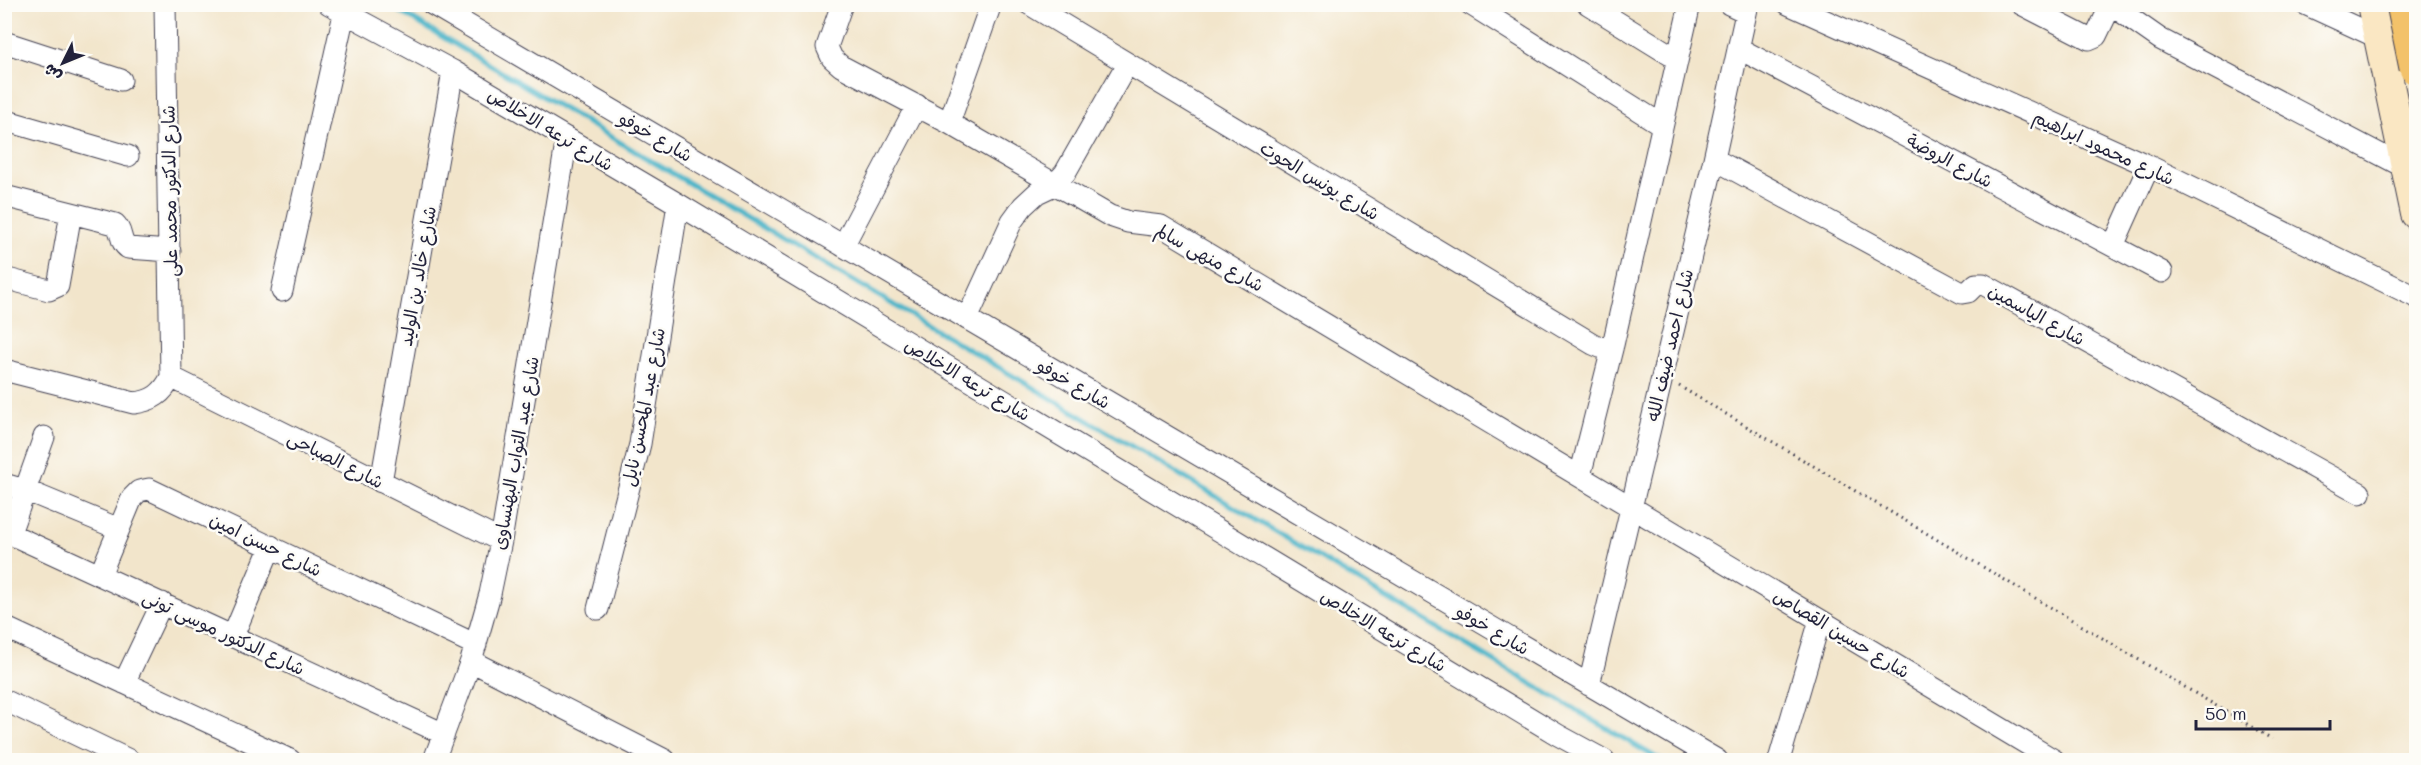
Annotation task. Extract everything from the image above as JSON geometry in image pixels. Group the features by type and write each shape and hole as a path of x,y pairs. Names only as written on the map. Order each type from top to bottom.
{"highway":[{"path":"2403,4 2416,66"}],"main road":[{"path":"2372,4 2416,214"},
{"path":"2380,39 2400,45 2416,43"},
{"path":"2390,86 2399,74 2416,66"}],"street":[{"name":"شارع الدكتور محمد على","path":"165,4 171,377"},
{"name":"شارع خوفو","path":"432,4 1717,760"},
{"name":"شارع منهى سالم","path":"842,4 828,38 827,47 832,58 841,66 917,105 1110,216 1128,222 1161,226 1630,507"},
{"path":"949,123 991,4"},
{"name":"شارع يونس الحوت","path":"1029,4 1593,344 1600,347 1613,345"},
{"path":"1470,4 1662,125"},
{"path":"1588,4 1677,59"},
{"path":"1581,476 1690,4"},
{"name":"شارع محمود ابراهيم","path":"1788,4 2149,166 2416,297"},
{"path":"2021,4 2090,39 2096,36 2110,5 2160,39 2408,169"},
{"path":"2305,4 2380,39"},
{"name":"شارع احمد ضيف الله","path":"1589,685 1714,159 1738,48 1741,7"},
{"path":"282,291 336,9"},
{"name":"شارع ترعه الاخلاص","path":"336,9 453,71 567,138 1558,735 1604,760"},
{"path":"4,42 121,80"},
{"name":"شارع الروضة","path":"1738,48 2162,272"},
{"path":"967,319 1018,214 1023,206 1037,194 1054,185 1073,161 1126,64"},
{"name":"شارع خالد بن الوليد","path":"381,482 453,71"},
{"path":"843,246 917,105"},
{"path":"4,120 128,156"},
{"name":"شارع عبد التواب البهنساوى","path":"435,760 473,653 501,542 567,138"},
{"name":"شارع الياسمين","path":"1714,159 1962,293 1966,293 1976,284 1981,283 2360,493"},
{"path":"2113,246 2149,166"},
{"path":"4,196 115,224 119,228 122,242 128,248 170,251"},
{"name":"شارع عبد المحسن نايل","path":"598,609 640,444 678,204"},
{"path":"4,278 49,290 58,286 71,213"},
{"path":"4,370 134,403 152,399 167,386 171,377"},
{"name":"شارع الصباحى","path":"171,377 501,542"},
{"path":"7,532 44,437"},
{"path":"4,484 25,490 119,529"},
{"name":"شارع حسن امين","path":"100,575 132,498 139,491 149,489 271,546 473,653 664,760"},
{"name":"شارع حسين القصاص","path":"1630,507 2054,760"},
{"name":"شارع الدكتور موسى تونى","path":"7,532 444,734"},
{"path":"233,636 271,546"},
{"path":"124,683 162,603"},
{"path":"1779,760 1820,620"},
{"path":"4,627 290,760"},
{"path":"4,700 129,760"}],"path":[{"path":"1662,375 2272,739"}],"waterway":[{"path":"387,4 1660,760"}]}
